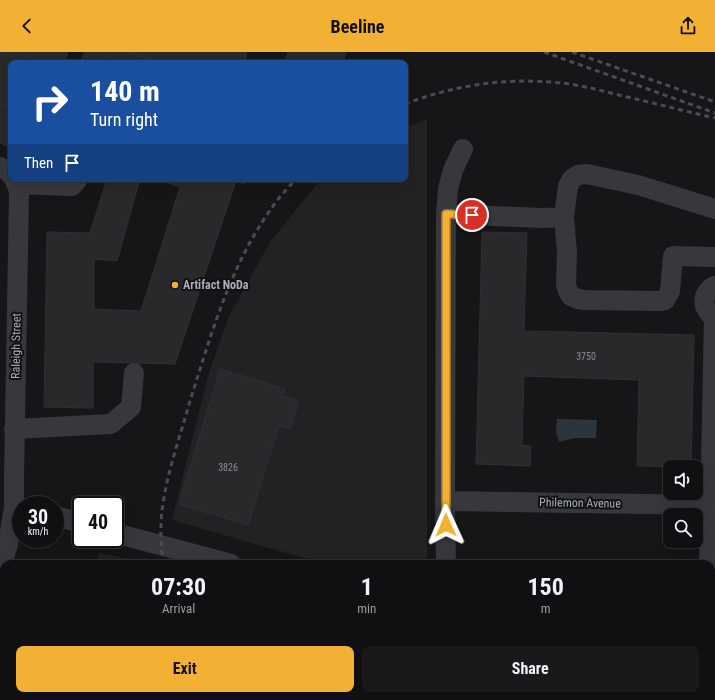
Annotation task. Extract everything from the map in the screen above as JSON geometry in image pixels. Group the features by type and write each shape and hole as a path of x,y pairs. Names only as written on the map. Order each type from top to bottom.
{"street":[{"path":"446,560 446,214 448,189 453,170 463,149"},
{"path":"715,209 638,185 587,174 578,175 572,179 568,186 564,217 567,252 566,285 571,296 578,299 661,301 665,300 670,291 673,256 715,257"},
{"name":"Raleigh Street","path":"13,496 19,192 15,182"},
{"path":"39,182 72,186 75,182"},
{"path":"446,214 542,218 564,217"},
{"path":"715,250 715,265"},
{"path":"709,560 713,504 715,317 704,307 705,295 707,291 715,286"},
{"path":"14,429 111,424 131,407 134,373"},
{"name":"Philemon Avenue","path":"445,501 713,504"},
{"name":"Raleigh Street","path":"3,560 8,544 12,506"},
{"path":"124,534 216,560"}],"shaded area":[{"path":"427,119 427,560 311,560 172,520 208,376 228,318 270,242 319,182 408,182 408,127"},
{"path":"557,419 597,420 596,438 575,438 559,442 556,433"},
{"path":"98,553 136,560 99,560"}],"building":[{"path":"0,52 32,52 30,60 8,60 8,107 0,104"},
{"path":"32,52 68,52 66,60 30,60"},
{"path":"84,52 113,52 110,60 82,60"},
{"path":"113,52 129,52 153,60 110,60"},
{"path":"129,52 247,52 245,60 153,60"},
{"path":"288,52 346,52 344,60 286,60"},
{"path":"0,104 8,107 8,146 0,143"},
{"name":"Artifact NoDa","path":"106,182 139,182 117,261 94,259 94,309 141,311 180,187 166,182 236,182 175,364 93,362 93,408 44,407 47,232 90,233"},
{"path":"482,232 527,233 524,331 694,335 691,460 663,460 663,466 637,466 639,380 524,376 522,445 531,446 530,466 476,464"},
{"path":"220,369 285,389 282,396 299,401 290,429 279,426 248,525 179,504"}],"railway":[{"path":"544,52 715,113"},
{"path":"572,52 715,102"},
{"path":"408,103 462,87 501,82 541,81 584,87 715,118"},
{"path":"163,560 161,524 167,482 190,401 214,326 233,277 244,254 277,201 293,182"}],"place":[{"name":"Artifact NoDa","path":"175,285"}],"route":[{"path":"446,525 446,214 472,215"}]}
